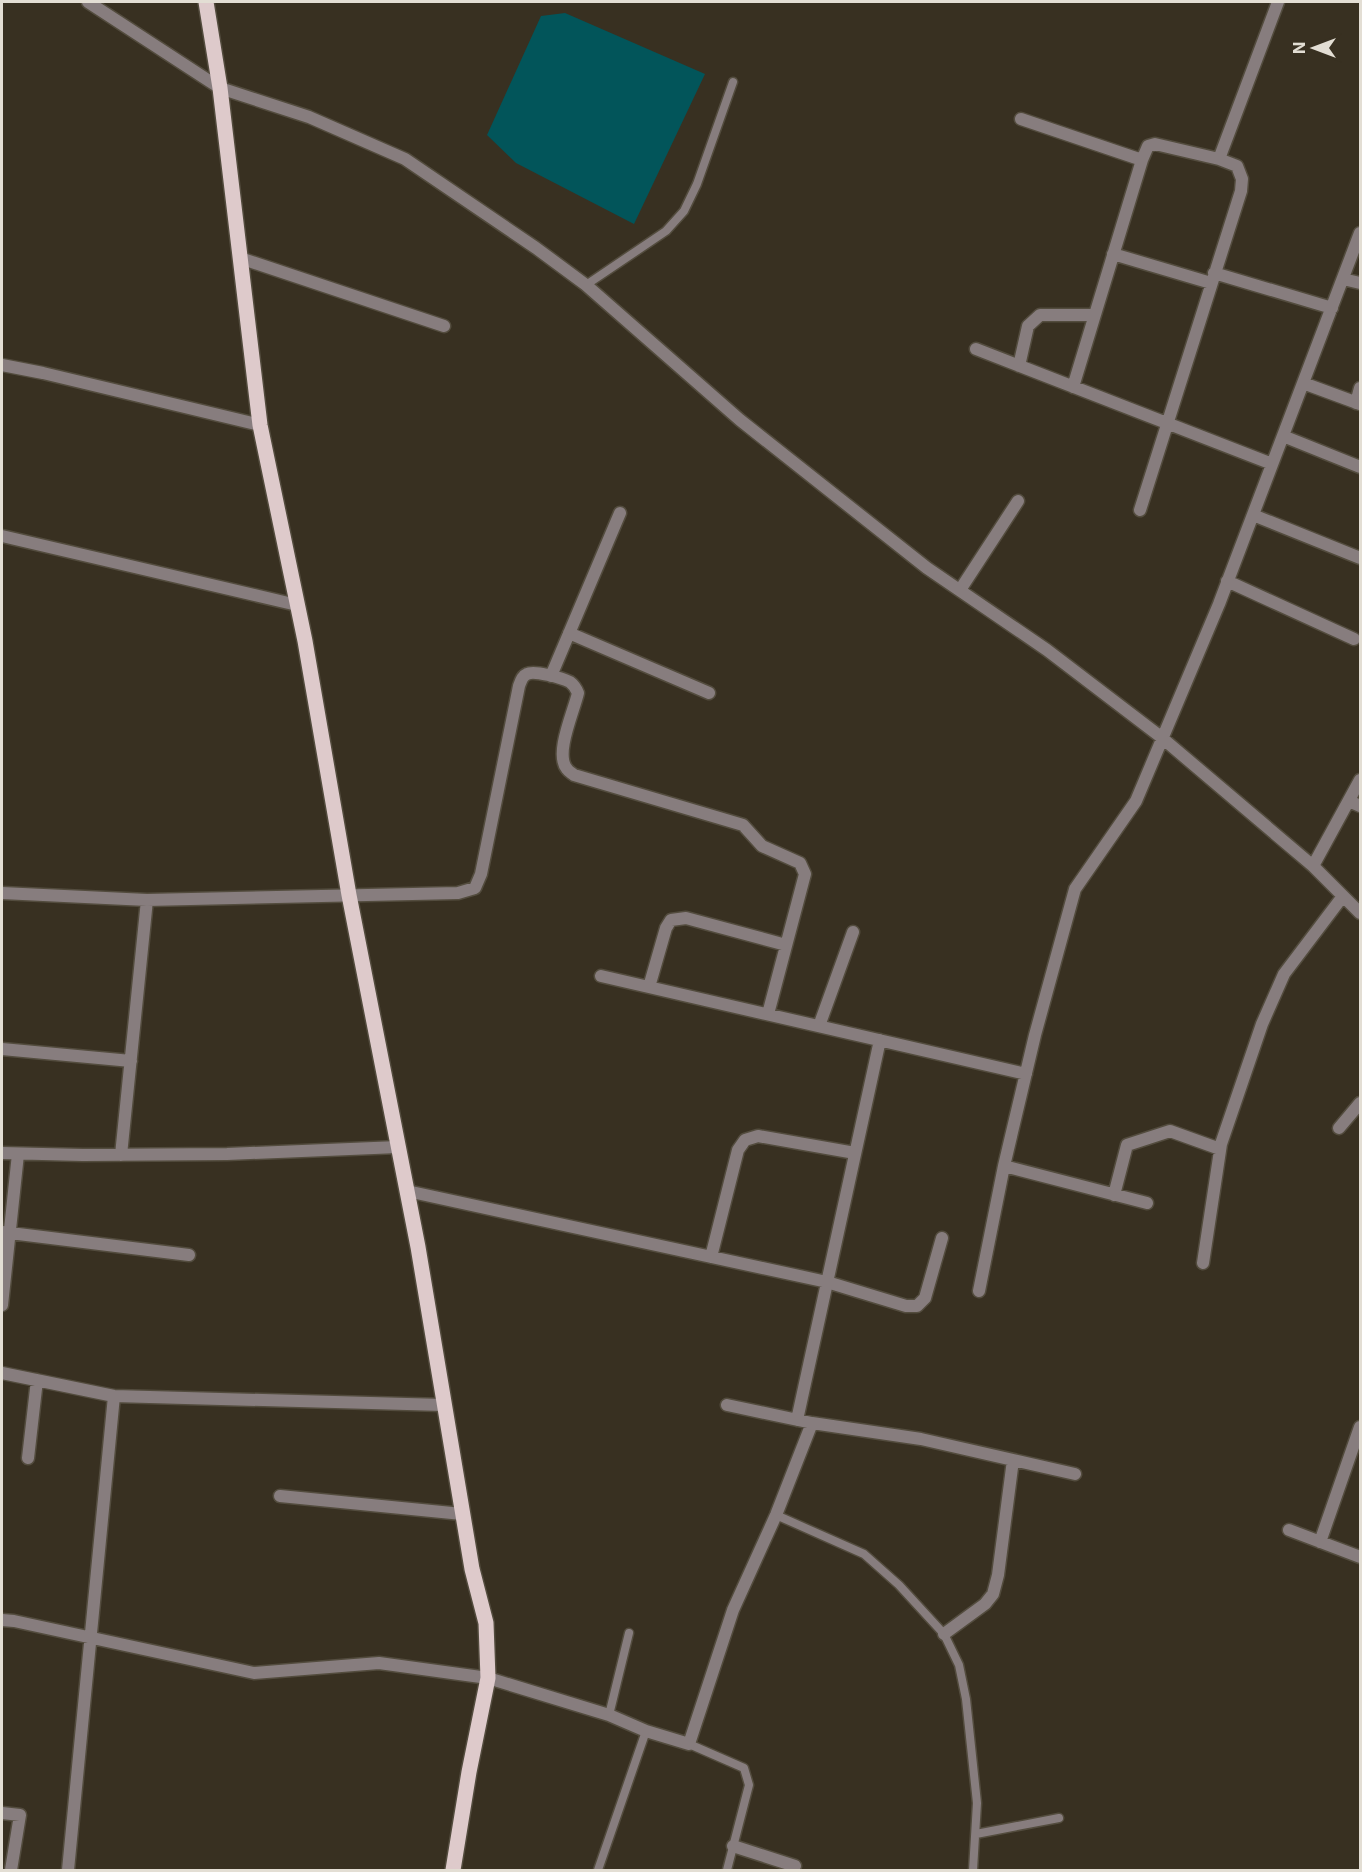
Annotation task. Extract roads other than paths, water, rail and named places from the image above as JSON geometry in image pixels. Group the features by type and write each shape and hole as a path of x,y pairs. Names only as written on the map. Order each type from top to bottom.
{"main road":[{"path":"206,2 220,88 261,425 305,641 349,895 418,1247 472,1569 486,1623 488,1678 469,1772 453,1870"}],"street":[{"path":"88,2 220,88 309,117 405,159 536,248 586,285 740,420 927,568 1047,650 1161,737 1313,866 1360,913"},
{"path":"1218,159 1278,2"},
{"path":"1021,119 1142,160"},
{"path":"1072,387 1142,160 1149,146 1155,144 1218,159 1237,166 1242,179 1241,191 1140,510"},
{"path":"980,1291 1004,1166 1075,889 1136,801 1227,581 1360,233"},
{"path":"1113,255 1332,308"},
{"path":"240,258 444,326"},
{"path":"1343,279 1360,283"},
{"path":"1019,366 1028,326 1040,315 1094,315"},
{"path":"976,349 1272,464"},
{"path":"2,365 261,425"},
{"path":"1303,383 1358,403 1360,388"},
{"path":"1283,436 1360,467"},
{"path":"960,590 1018,501"},
{"path":"551,676 620,513"},
{"path":"1253,515 1360,558"},
{"path":"2,536 297,605"},
{"path":"1227,581 1354,639"},
{"path":"569,633 709,693"},
{"path":"2,893 147,900 458,893 475,888 481,874 519,686 523,676 529,672 570,682 576,687 578,693 562,749 562,758 566,768 574,775 743,825 762,846 800,863 805,874 768,1014"},
{"path":"1313,866 1355,803 1360,780"},
{"path":"1203,1263 1220,1149 1262,1024 1284,974 1343,897"},
{"path":"122,1155 147,900"},
{"path":"649,987 666,928 672,920 686,918 786,945"},
{"path":"819,1026 854,932"},
{"path":"601,976 1026,1074"},
{"path":"797,1420 880,1040"},
{"path":"2,1049 131,1061"},
{"path":"1339,1128 1360,1103"},
{"path":"1114,1195 1127,1145 1170,1131 1220,1149"},
{"path":"711,1257 738,1150 745,1140 758,1136 855,1153"},
{"path":"2,1153 227,1155 398,1147"},
{"path":"2,1305 5,1232 18,1154"},
{"path":"1004,1166 1147,1203"},
{"path":"407,1191 827,1282 906,1306 917,1306 925,1298 942,1238"},
{"path":"5,1232 189,1256"},
{"path":"2,1373 114,1396 443,1405"},
{"path":"28,1458 37,1380"},
{"path":"68,1870 114,1396"},
{"path":"727,1405 812,1423 921,1439 1076,1474"},
{"path":"2,1620 254,1673 379,1663 488,1678 609,1715 646,1731 688,1744 733,1610 776,1515 812,1423"},
{"path":"1320,1542 1360,1427"},
{"path":"944,1634 985,1604 993,1594 998,1575 1013,1460"},
{"path":"280,1496 462,1514"},
{"path":"1288,1530 1360,1557"},
{"path":"2,1814 20,1815 10,1870"},
{"path":"733,1846 795,1866"}],"lane":[{"path":"586,285 666,231 684,212 697,184 733,82"},
{"path":"776,1515 864,1554 899,1585 944,1634 959,1665 966,1699 977,1803 973,1870"},
{"path":"609,1715 629,1633"},
{"path":"597,1870 646,1731"},
{"path":"688,1744 744,1768 748,1785 727,1870"},
{"path":"976,1834 1059,1818"}],"water":[{"path":"565,13 705,74 634,224 516,163 487,135 541,16"}]}
